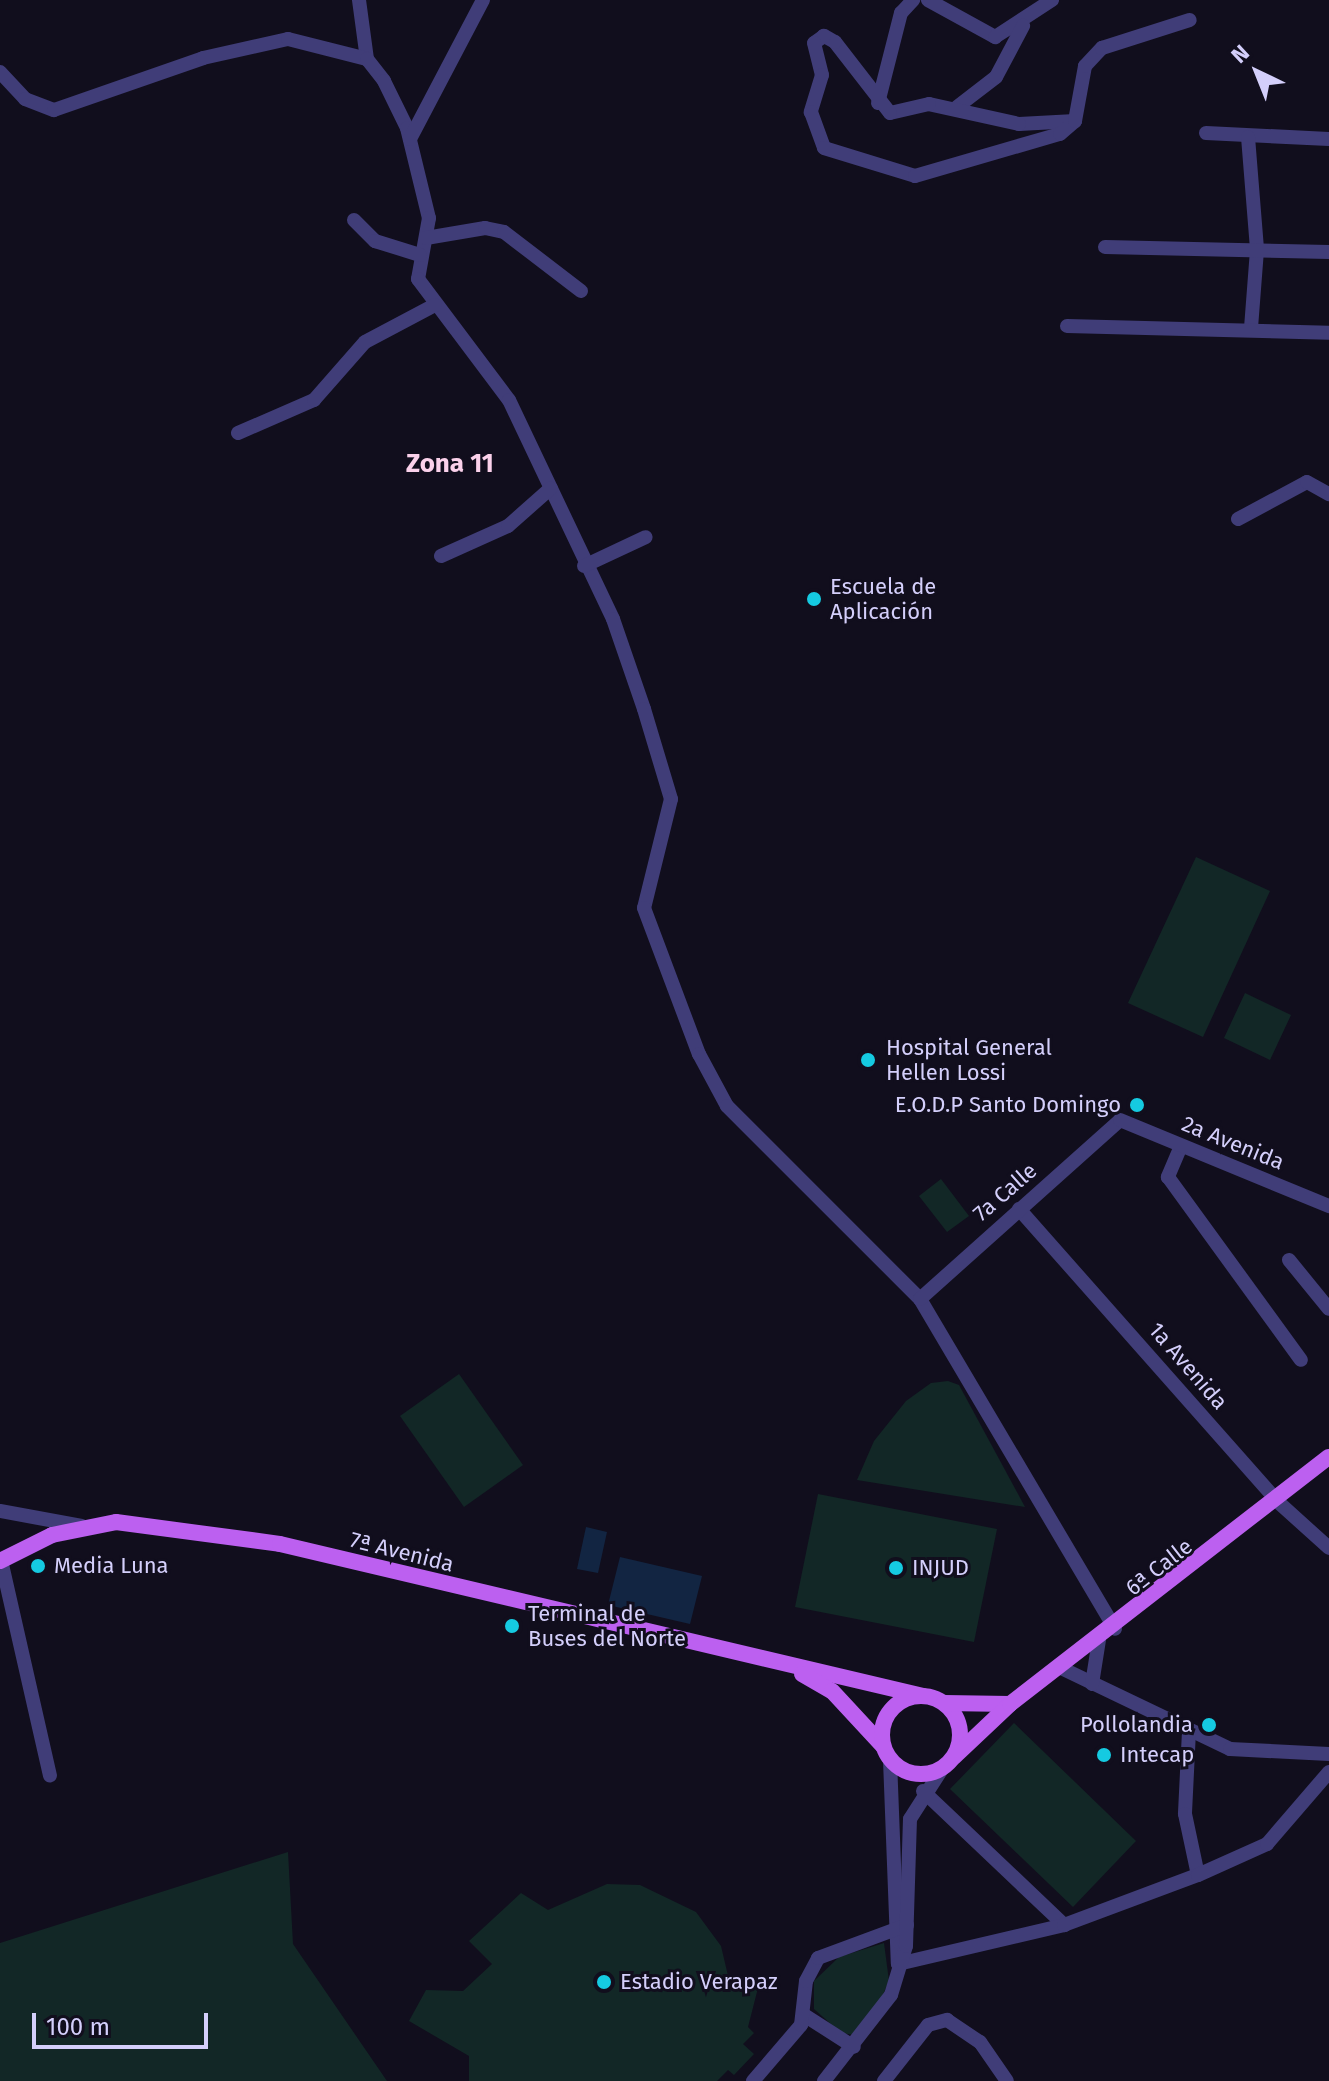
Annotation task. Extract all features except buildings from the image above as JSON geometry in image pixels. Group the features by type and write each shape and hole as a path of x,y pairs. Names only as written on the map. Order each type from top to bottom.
{"main road":[{"name":"6ª Calle","path":"948,1763 1010,1704 1115,1629 1329,1457"},
{"name":"7ª Avenida","path":"0,1561 82,1526 116,1522 280,1544 794,1669 923,1696"},
{"name":"7ª Avenida","path":"794,1669 832,1691 887,1753"},
{"path":"944,1703 960,1727 948,1763 920,1775 887,1753 890,1711 923,1696 944,1703 1010,1704"}],"street":[{"path":"359,0 367,59 410,139 429,218 418,279 509,400 584,566 613,619 671,799 644,908 699,1054 727,1106 920,1299 1115,1629"},
{"path":"410,139 483,0"},
{"path":"878,103 901,13 913,0"},
{"path":"928,0 995,37 1023,25 1052,0"},
{"path":"1075,121 1019,124 957,107 890,113 878,103 835,42 824,36 814,43 822,75 814,134 824,148 898,173 940,174 1042,144 1075,121 1085,66 1102,48 1190,20"},
{"path":"957,107 990,84 1023,25"},
{"path":"0,72 4,88 54,110 203,58 288,39 367,59"},
{"path":"1206,133 1329,139"},
{"path":"1248,137 1257,250 1251,328"},
{"path":"354,220 375,241 420,255"},
{"path":"426,238 485,228 504,232 581,291"},
{"path":"1105,247 1329,252"},
{"path":"238,433 314,400 365,342 435,305"},
{"path":"1067,326 1251,328 1329,333"},
{"path":"1238,519 1307,482 1329,494"},
{"path":"441,556 508,526 551,488"},
{"path":"584,566 646,537"},
{"name":"7a Calle","path":"920,1299 1120,1120"},
{"name":"2a Avenida","path":"1120,1120 1329,1206"},
{"path":"1181,1146 1168,1177 1301,1360"},
{"name":"1a Avenida","path":"1019,1209 1277,1501 1329,1548"},
{"path":"1289,1260 1329,1309"},
{"path":"0,1511 82,1526"},
{"path":"0,1561 50,1776"},
{"path":"1092,1684 1099,1640"},
{"path":"1059,1667 1230,1749 1329,1754"},
{"path":"1189,1731 1185,1814 1198,1875"},
{"path":"887,1753 900,1926"},
{"path":"829,2079 887,2006 898,1964 908,1830 923,1791 948,1763"},
{"path":"898,1964 1064,1925 1198,1875 1267,1844 1329,1772"},
{"path":"923,1791 1064,1925"},
{"path":"753,2081 804,2015 806,1981 818,1958 900,1926"},
{"path":"804,2015 854,2047"},
{"path":"884,2081 928,2025 947,2020 980,2042 1007,2081"}],"green space":[{"path":"1196,857 1270,891 1203,1037 1128,1003"},
{"path":"1245,993 1291,1015 1270,1060 1224,1038"},
{"path":"941,1179 969,1216 947,1232 919,1196"},
{"path":"459,1374 523,1465 464,1507 400,1416"},
{"path":"948,1381 959,1385 1025,1507 857,1480 874,1441 906,1401 931,1383"},
{"name":"INJUD","path":"818,1494 997,1529 974,1642 795,1607"},
{"path":"1014,1723 1136,1841 1073,1907 950,1789"},
{"path":"288,1852 293,1944 387,2081 0,2081 0,1943"},
{"name":"Estadio Verapaz","path":"607,1884 640,1885 696,1912 721,1946 729,1980 758,1988 748,2027 754,2033 743,2044 754,2054 734,2075 728,2070 717,2081 469,2081 469,2056 409,2021 426,1990 463,1991 492,1964 469,1941 521,1893 548,1910"},
{"path":"884,1943 889,1981 877,2008 855,2035 841,2033 814,2009 814,1981 839,1957"}],"water":[{"path":"586,1527 607,1532 598,1573 577,1569"},
{"path":"620,1557 702,1576 690,1624 608,1605"}],"place":[{"name":"Escuela de Aplicación","path":"814,599"},
{"name":"Hospital General Hellen Lossi","path":"868,1060"},
{"name":"E.O.D.P Santo Domingo","path":"1137,1105"},
{"name":"Media Luna","path":"38,1566"},
{"name":"INJUD","path":"896,1568"},
{"name":"Terminal de Buses del Norte","path":"512,1626"},
{"name":"Pollolandia","path":"1209,1725"},
{"name":"Intecap","path":"1104,1755"},
{"name":"Estadio Verapaz","path":"604,1982"}],"district":[{"name":"Zona 11","path":"450,464"}]}
